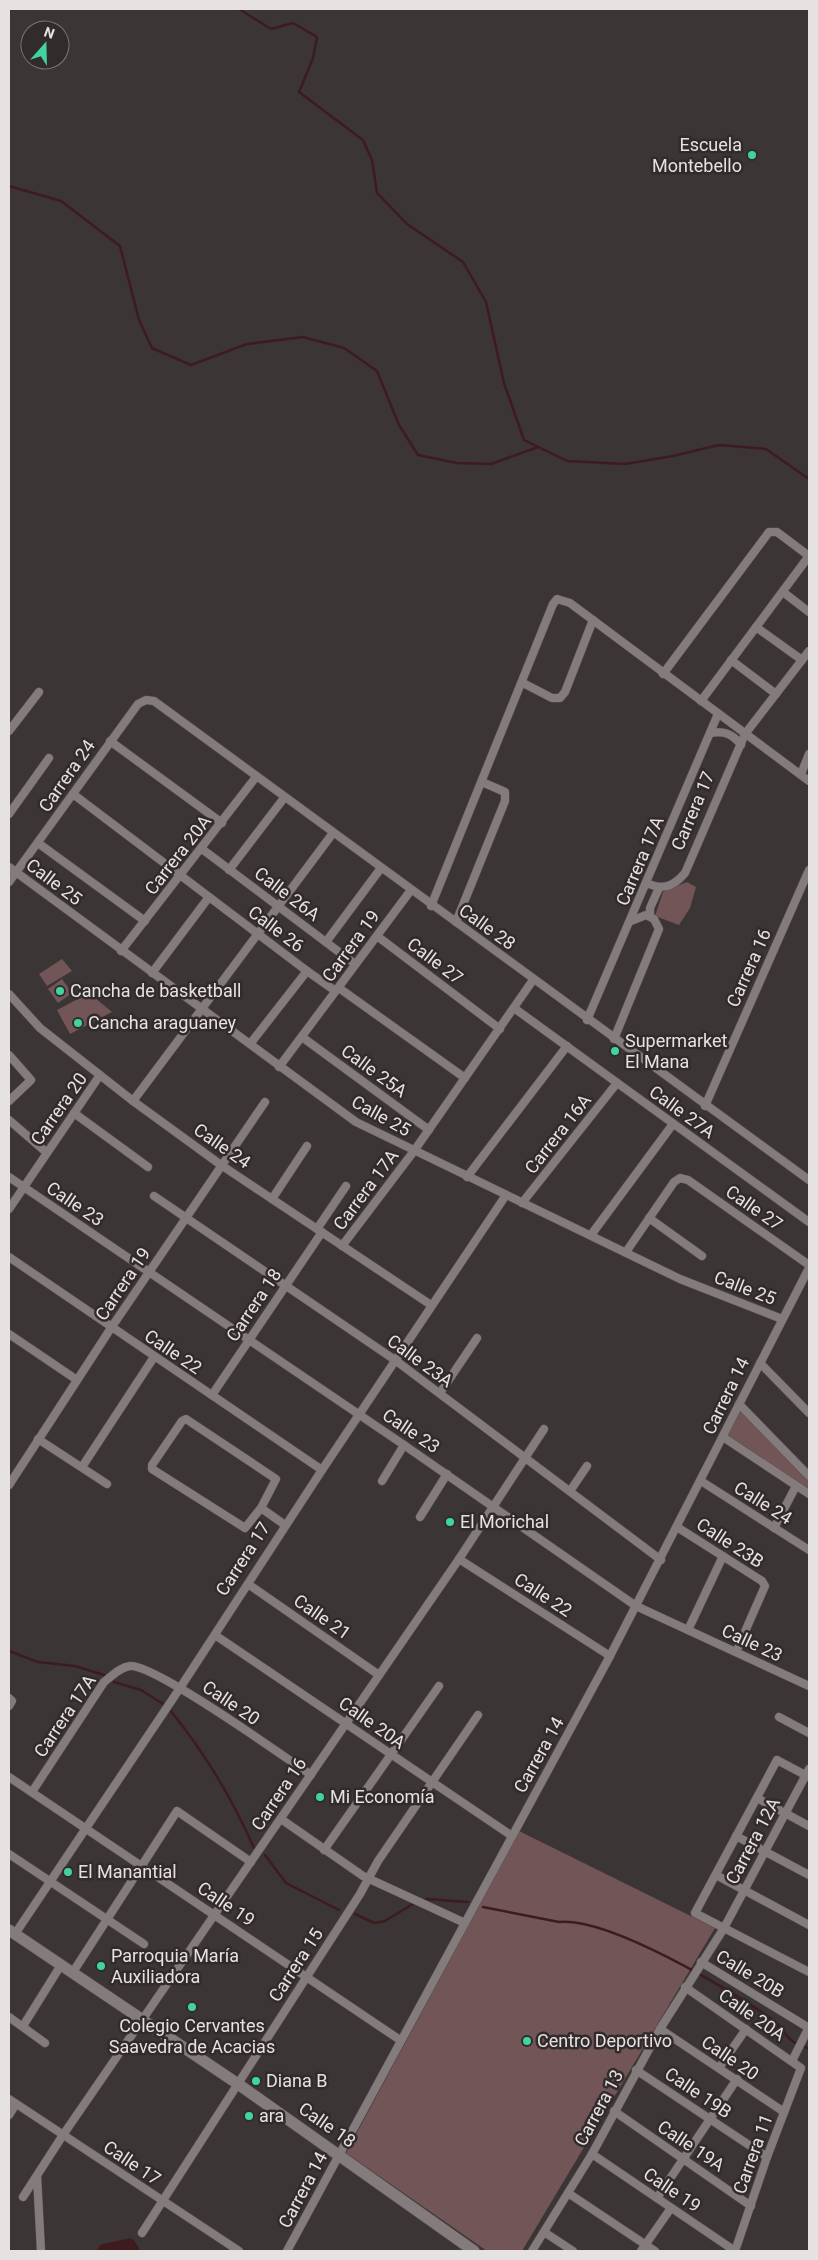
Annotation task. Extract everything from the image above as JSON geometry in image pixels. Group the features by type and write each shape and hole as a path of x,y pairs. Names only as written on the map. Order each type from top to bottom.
{"street":[{"path":"663,674 772,531 809,556 700,701"},
{"path":"783,592 809,612"},
{"path":"432,906 523,683 553,604 557,599 570,603 663,674 809,780"},
{"path":"523,683 552,698 560,698 565,692 593,620"},
{"path":"756,627 802,660"},
{"name":"Carrera 17","path":"659,888 672,885 685,873 745,734 809,651"},
{"path":"731,660 776,694"},
{"path":"9,731 39,692"},
{"name":"Carrera 24","path":"9,882 110,741 138,704 146,700"},
{"name":"Calle 28","path":"146,700 161,705 284,798 809,1180"},
{"name":"Carrera 17A","path":"587,1020 718,714"},
{"path":"710,733 731,734 741,745"},
{"path":"110,741 222,823"},
{"path":"801,774 809,754"},
{"path":"9,814 49,758"},
{"name":"Carrera 20A","path":"122,951 256,777"},
{"path":"456,922 506,801 505,792 482,782"},
{"name":"Calle 26","path":"73,794 307,971 334,990 339,988 465,1078"},
{"path":"229,870 284,798"},
{"path":"133,1101 333,833"},
{"path":"38,843 145,921"},
{"name":"Calle 26A","path":"202,849 355,964"},
{"name":"Calle 25","path":"9,866 356,1122 680,1279 782,1319"},
{"path":"326,942 381,868"},
{"name":"Carrera 16","path":"705,1106 809,870"},
{"path":"646,883 659,888 650,908 650,916"},
{"name":"Carrera 19","path":"279,1067 410,890"},
{"path":"152,973 209,897"},
{"path":"614,1039 658,935 657,923 650,916 643,915 631,921"},
{"name":"Calle 27","path":"377,936 500,1028"},
{"path":"250,1044 307,971"},
{"name":"Carrera 17A","path":"342,1246 414,1151 533,980"},
{"name":"Calle 24","path":"9,994 40,1028 133,1101 221,1164 431,1305"},
{"name":"Calle 27A","path":"514,1008 809,1222"},
{"name":"Calle 25A","path":"302,1037 429,1130"},
{"path":"467,1177 568,1046"},
{"path":"9,1055 31,1080 9,1101"},
{"name":"Carrera 20","path":"9,1210 46,1152 100,1075"},
{"name":"Carrera 16A","path":"522,1203 617,1083"},
{"name":"Carrera 19","path":"9,1485 221,1164 266,1102"},
{"path":"74,1113 148,1167"},
{"path":"9,1120 46,1152"},
{"path":"591,1235 672,1124"},
{"path":"272,1198 307,1146"},
{"name":"Calle 23","path":"9,1177 360,1414 636,1606 809,1686"},
{"name":"Calle 27","path":"649,1218 674,1182 680,1178 688,1180 809,1267"},
{"name":"Carrera 18","path":"212,1396 285,1286 346,1186"},
{"name":"Carrera 17","path":"11,1935 180,1688 285,1525 506,1195"},
{"name":"Calle 23A","path":"154,1196 395,1360 661,1560"},
{"path":"626,1252 649,1218 702,1256"},
{"name":"Calle 22","path":"9,1257 322,1470"},
{"name":"Carrera 14","path":"287,2251 661,1560 809,1267"},
{"path":"9,1334 77,1380"},
{"path":"440,1393 477,1338"},
{"path":"82,1467 154,1357"},
{"path":"760,1363 809,1413"},
{"path":"739,1404 809,1476"},
{"path":"190,1420 276,1479 261,1508 245,1528 240,1527 154,1471 152,1465 182,1421 190,1420"},
{"name":"Carrera 16","path":"23,2197 63,2135 459,1559 544,1429"},
{"name":"Calle 24","path":"723,1437 809,1494"},
{"path":"38,1439 107,1484"},
{"path":"382,1481 404,1445"},
{"path":"570,1491 587,1466"},
{"path":"420,1517 447,1474"},
{"name":"Calle 24","path":"701,1482 809,1550"},
{"path":"774,1528 796,1486"},
{"path":"261,1508 285,1525"},
{"name":"Calle 23B","path":"678,1527 762,1581 765,1586 736,1652"},
{"path":"688,1630 723,1556"},
{"name":"Calle 22","path":"459,1559 610,1656"},
{"name":"Calle 21","path":"248,1584 380,1675"},
{"name":"Calle 20A","path":"215,1635 512,1836"},
{"name":"Carrera 17A","path":"32,1792 104,1682 116,1672 130,1666"},
{"name":"Calle 20","path":"130,1666 149,1671 180,1688 311,1775"},
{"path":"324,1850 439,1686"},
{"name":"Carrera 15","path":"142,2233 370,1877 378,1861 478,1715"},
{"path":"779,1717 809,1733"},
{"path":"808,1774 776,1760 695,1913 809,1972"},
{"name":"Carrera 12A","path":"724,1928 785,1813 808,1774"},
{"name":"Calle 19","path":"9,1777 400,2040"},
{"path":"756,1798 809,1826"},
{"path":"73,1972 177,1811 251,1862"},
{"path":"281,1819 363,1876 370,1877 464,1923"},
{"path":"736,1836 809,1875"},
{"path":"9,1854 108,1918 144,1944"},
{"path":"716,1875 809,1925"},
{"name":"Carrera 13","path":"532,2251 592,2154 636,2070 686,1985 724,1928"},
{"name":"Calle 18","path":"11,1935 73,1972 143,2019 474,2251"},
{"name":"Calle 20B","path":"700,1964 809,2028"},
{"path":"22,2026 61,1965"},
{"name":"Calle 20A","path":"686,1985 801,2068"},
{"path":"9,2016 45,2043"},
{"path":"792,2061 809,2028"},
{"name":"Calle 20","path":"660,2029 784,2112"},
{"path":"719,2068 746,2029"},
{"name":"Carrera 11","path":"735,2251 767,2157 801,2068"},
{"name":"Calle 19B","path":"636,2070 767,2157"},
{"path":"657,2198 736,2079"},
{"name":"Calle 17","path":"9,2099 239,2251"},
{"path":"9,2115 16,2104"},
{"name":"Calle 19A","path":"614,2111 751,2206"},
{"name":"Calle 19","path":"592,2154 735,2251"},
{"path":"37,2175 40,2251"},
{"path":"568,2193 643,2248 655,2251"},
{"path":"643,2248 671,2208"},
{"path":"544,2232 574,2251"}],"shaded area":[{"path":"687,882 696,887 690,908 679,925 655,916 663,892"},
{"path":"62,959 72,971 47,986 39,974"},
{"name":"Cancha de basketball","path":"62,979 72,993 58,1003 48,989"},
{"name":"Cancha araguaney","path":"89,993 112,1012 70,1034 57,1010"},
{"path":"741,1409 809,1480 809,1491 726,1437"},
{"name":"Centro Deportivo","path":"519,1831 715,1928 522,2251 487,2251 346,2153"}],"waterway":[{"path":"239,9 271,29 293,23 317,37 313,58 299,92 363,140 372,160 377,193 407,224 463,262 486,302 504,383 524,440 567,461 625,464 673,456 719,445 766,449 809,479"},
{"path":"9,186 61,201 120,246 139,320 152,348 191,365 247,344 303,337 344,348 377,371 399,425 418,455 457,463 491,464 538,447"},
{"path":"9,1651 38,1662 75,1666 104,1675"},
{"path":"114,1682 141,1690 163,1704"},
{"path":"170,1710 217,1776 237,1811 254,1848"},
{"path":"265,1855 286,1883 339,1910"},
{"path":"426,1899 468,1902"},
{"path":"355,1914 374,1923 385,1921 416,1902"},
{"path":"483,1907 559,1922 581,1924 608,1931 638,1943 700,1974 729,1991 773,2020 790,2040 797,2044"},
{"path":"803,2046 809,2049"},
{"path":"105,2251 129,2246 132,2251"}],"place":[{"name":"Escuela Montebello","path":"752,155"},
{"name":"Cancha de basketball","path":"60,991"},
{"name":"Cancha araguaney","path":"78,1023"},
{"name":"Supermarket El Mana","path":"615,1051"},
{"name":"El Morichal","path":"450,1522"},
{"name":"Mi Economía","path":"320,1797"},
{"name":"El Manantial","path":"68,1872"},
{"name":"Parroquia María Auxiliadora","path":"101,1966"},
{"name":"Colegio Cervantes Saavedra de Acacias","path":"192,2007"},
{"name":"Centro Deportivo","path":"527,2041"},
{"name":"Diana B","path":"256,2081"},
{"name":"ara","path":"249,2116"}]}
